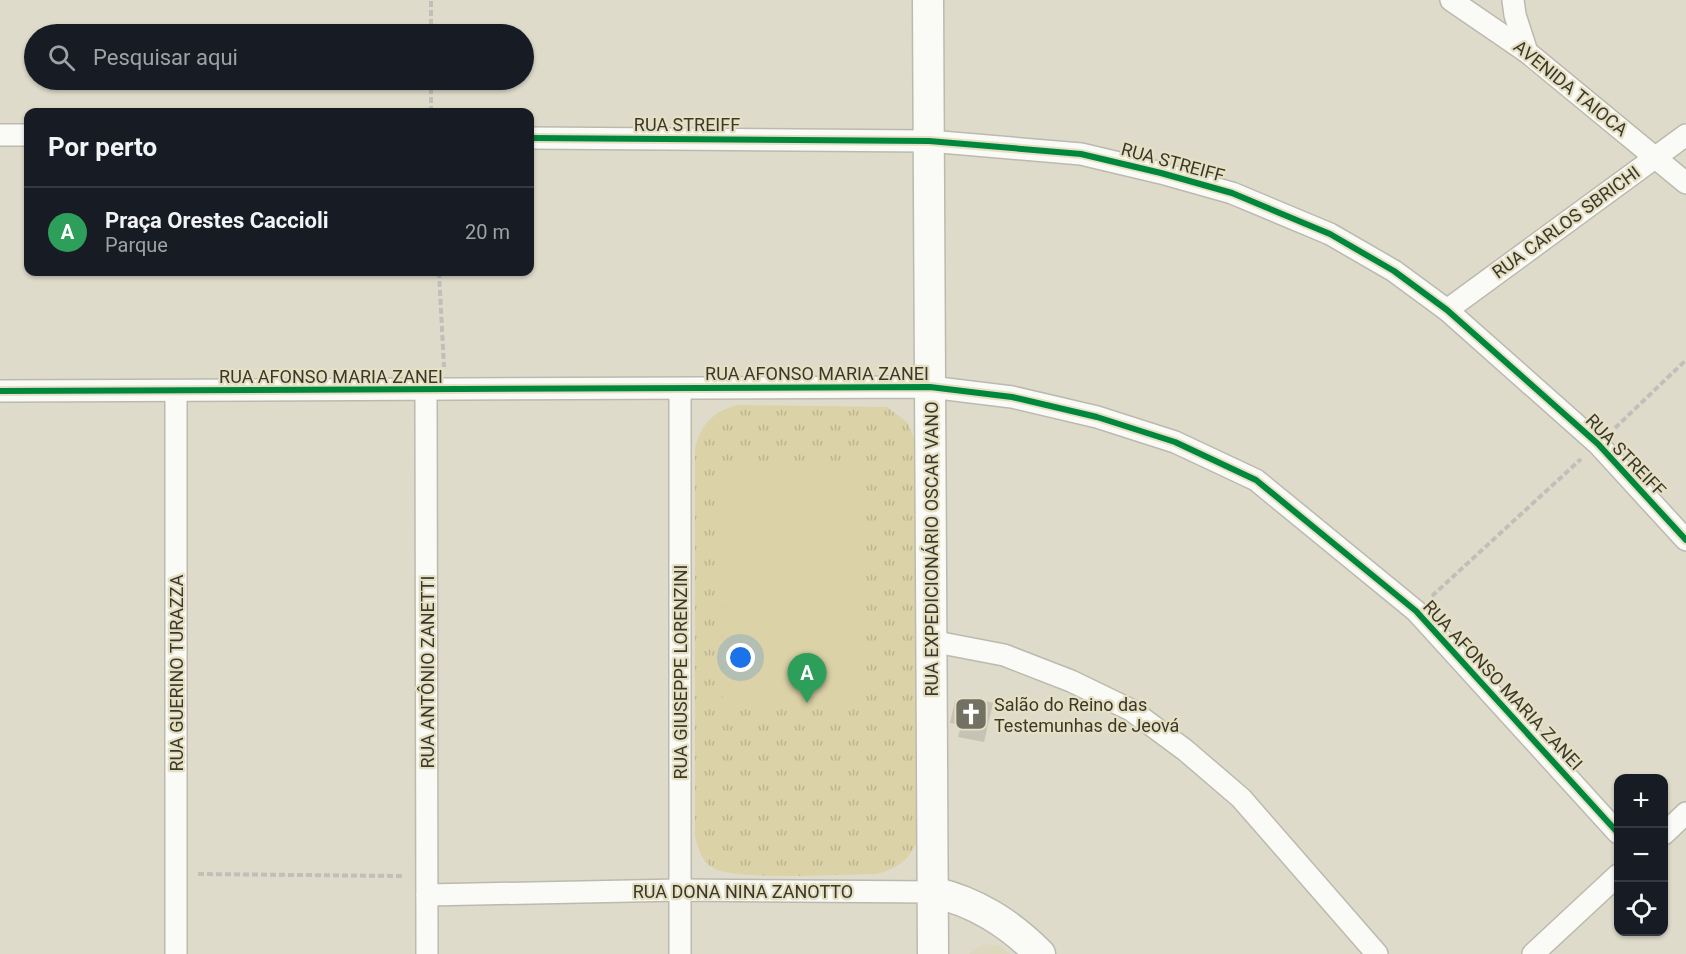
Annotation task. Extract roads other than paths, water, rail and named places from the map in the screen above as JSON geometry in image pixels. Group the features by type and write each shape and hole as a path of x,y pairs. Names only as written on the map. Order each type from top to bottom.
{"main road":[{"name":"RUA EXPEDICIONÁRIO OSCAR VANO","path":"928,0 933,954"},
{"name":"RUA DONA NINA ZANOTTO","path":"933,892 959,898 994,915 1040,954"}],"street":[{"name":"AVENIDA TAIOCA","path":"1451,0 1527,52 1686,183"},
{"path":"1513,0 1515,15 1527,52"},
{"path":"0,135 24,135"},
{"name":"RUA CARLOS SBRICHI","path":"1447,310 1686,135"},
{"name":"RUA STREIFF","path":"534,138 929,141 1081,154 1232,193 1330,234 1394,271 1447,310 1598,444 1686,540"},
{"name":"RUA AFONSO MARIA ZANEI","path":"0,391 436,391 930,387 1012,397 1097,417 1175,442 1256,480 1416,611 1614,829"},
{"name":"RUA GIUSEPPE LORENZINI","path":"680,954 681,389"},
{"name":"RUA ANTÔNIO ZANETTI","path":"428,954 427,886 436,391"},
{"name":"RUA GUERINO TURAZZA","path":"176,392 176,954"},
{"path":"931,640 1004,655 1071,681 1131,710 1185,750 1241,798 1377,954"},
{"path":"1668,830 1686,813"},
{"path":"1533,954 1614,879"},
{"name":"RUA DONA NINA ZANOTTO","path":"427,886 933,892"}],"place":[{"name":"Praça Orestes Caccioli","path":"807,703"},
{"name":"Salão do Reino das Testemunhas de Jeová","path":"971,714"}]}
